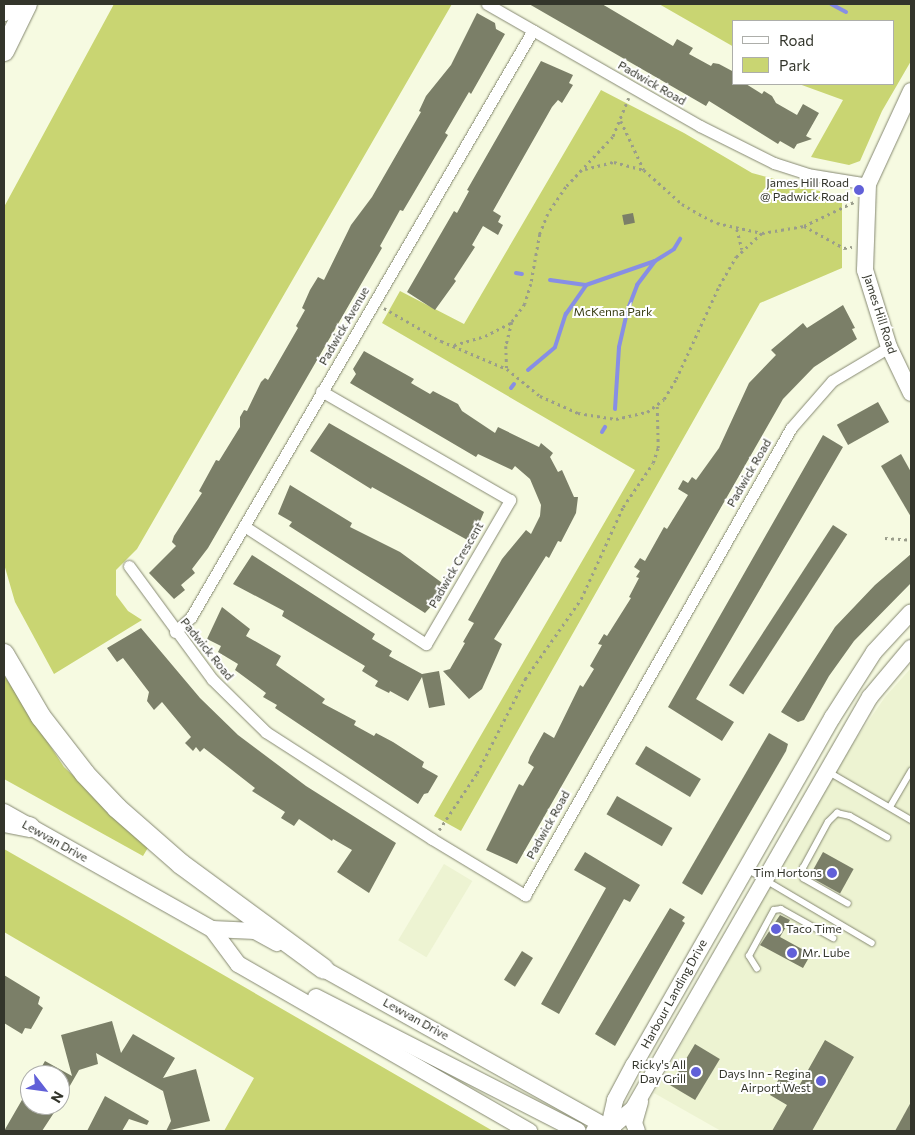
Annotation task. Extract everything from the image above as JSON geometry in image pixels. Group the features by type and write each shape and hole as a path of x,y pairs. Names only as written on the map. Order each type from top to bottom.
{"highway":[{"path":"4,11 8,4"},
{"path":"4,51 27,4"},
{"path":"4,654 41,717 85,774 117,808 181,864 324,969"},
{"path":"4,822 30,827"}],"street":[{"name":"Padwick Road","path":"487,4 635,89 774,163 807,174 868,184"},
{"name":"Padwick Avenue","path":"175,632 191,616 533,30"},
{"name":"James Hill Road","path":"911,91 868,184 865,202 865,270 889,347 911,393"},
{"name":"Padwick Road","path":"129,566 175,632 212,679 266,732 432,839 525,895 791,428 832,381 889,347"},
{"name":"Padwick Crescent","path":"244,526 426,644 510,500 321,391"},
{"name":"Harbour Landing Drive","path":"606,1131 615,1100 745,868 856,678 874,652 911,612"},
{"name":"Harbour Landing Drive","path":"606,1131 633,1109 870,697 911,648"},
{"name":"Lewvan Drive","path":"4,812 212,929 238,964 529,1131"},
{"name":"Lewvan Drive","path":"212,929 255,931 606,1131"},
{"path":"238,964 324,1001 578,1131"},
{"path":"637,1131 635,1115 648,1084"}],"lane":[{"path":"827,770 911,820"},
{"path":"890,807 911,771"},
{"path":"848,904 804,879 802,868 828,822 837,814 850,816 887,837"},
{"path":"745,868 872,942"},
{"path":"757,968 749,956 774,910 781,909 833,938"}],"path":[{"path":"507,369 506,346 512,322 525,304 532,284 540,234 548,214 566,187 613,137 635,89"},
{"path":"621,121 644,170 682,204 717,223 737,229 762,233 804,226 846,203 865,202"},
{"path":"584,169 614,162 644,170"},
{"path":"804,226 844,248 865,246"},
{"path":"737,229 742,249"},
{"path":"374,301 454,345 507,369 540,396 596,418 633,417 657,406 676,379 719,286 742,249 762,233"},
{"path":"454,345 485,336 512,322"},
{"path":"432,839 477,773 525,679 581,599 623,507 646,477 658,448 657,406"},
{"path":"885,538 911,540"}],"shaded area":[{"path":"911,668 911,1131 721,1131 654,1093 838,765 885,697"},
{"path":"444,864 472,881 426,957 398,940"}],"green space":[{"path":"114,4 452,4 137,549 116,570 116,595 128,611 142,620 54,674 15,602 4,564 4,207"},
{"path":"659,4 911,4 911,61 882,111 860,161 849,165 811,157 843,100 802,85 895,85 895,20 732,20 732,46"},
{"name":"McKenna Park","path":"601,90 684,133 752,173 842,197 842,268 760,303 461,831 434,816 635,470 382,323 400,291 464,324"},
{"path":"4,675 64,767 149,846 143,856 4,779"},
{"path":"4,849 493,1131 224,1131 254,1078 4,932"}],"building":[{"path":"529,4 602,4 673,46 677,39 693,48 689,54 711,66 713,63 719,64 732,71 732,85 748,85 762,94 764,91 772,96 776,103 797,115 803,104 819,113 806,136 812,139 797,144 794,149 780,141 778,144 709,101 706,106"},
{"path":"477,13 495,23 496,29 505,34 471,94 469,92 445,133 448,135 403,211 400,210 380,246 382,248 208,548 192,569 195,573 181,585 185,590 174,599 149,573 176,546 172,542 174,536 202,493 199,491 216,460 219,461 240,427 240,417 244,410 247,411 261,382 265,378 268,380 298,328 296,326 305,310 302,308 310,290 318,277 324,280 351,225 372,197 421,112 419,111 426,96 451,65"},
{"path":"541,61 573,75 569,83 573,85 562,103 558,100 552,107 493,211 501,216 498,222 503,225 498,235 483,226 472,245 475,247 454,279 456,281 435,310 407,292 454,211 457,213 469,191 467,190"},
{"path":"633,213 635,223 624,225 622,215"},
{"path":"843,305 855,328 852,329 857,339 814,367 783,399 517,864 486,850 519,784 523,786 534,767 528,763 544,732 554,738 580,685 583,687 594,669 590,666 602,645 598,644 604,634 607,636 631,598 629,597 639,578 636,577 640,571 634,567 640,558 645,561 664,527 667,529 688,495 678,489 683,480 688,483 692,477 696,480 719,448 749,383 776,355 771,350 803,323 807,328"},
{"path":"364,351 414,379 411,383 430,394 433,391 458,404 462,411 495,433 498,427 539,447 541,443 553,453 550,457 558,472 562,470 574,497 578,497 576,513 561,542 558,541 549,558 546,556 494,639 502,644 482,689 469,699 443,671 450,669 465,643 463,642 474,623 468,620 502,559 526,530 531,534 540,516 541,505 530,479 515,466 512,470 478,454 476,457 350,383 356,374 353,369"},
{"path":"878,402 889,422 848,445 837,425"},
{"path":"329,423 484,512 471,542 372,487 371,489 310,451"},
{"path":"823,435 843,447 696,699 734,722 722,741 668,707"},
{"path":"901,454 911,472 911,517 881,466"},
{"path":"290,485 352,523 350,527 400,552 445,585 435,602 425,613 289,526 292,522 278,514"},
{"path":"833,525 847,534 743,694 729,685"},
{"path":"911,554 911,583 854,641 829,676 804,720 798,722 781,712 835,627 875,585"},
{"path":"252,555 375,634 372,639 392,651 389,656 422,674 439,671 445,705 429,708 422,677 408,701 390,691 389,693 375,686 378,681 362,671 365,666 282,616 284,611 233,584"},
{"path":"222,607 250,629 246,636 281,656 276,665 325,699 322,703 356,721 354,725 374,736 376,733 393,742 424,762 422,767 438,776 428,793 424,794 418,804 275,708 277,705 263,697 266,693 235,670 238,664 218,652 221,646 207,639"},
{"path":"141,628 200,698 238,735 306,786 396,843 369,893 337,872 352,850 333,839 332,841 299,819 294,826 281,818 285,812 252,791 255,788 204,748 200,752 196,747 193,751 185,743 191,737 162,702 154,710 147,701 149,692 123,658 117,662 107,648"},
{"path":"769,733 788,744 786,751 702,895 682,883"},
{"path":"646,746 701,779 690,797 635,764"},
{"path":"617,796 672,828 662,846 606,814"},
{"path":"585,852 640,885 630,902 624,899 559,1014 541,1004 606,888 574,870"},
{"name":"Tim Hortons","path":"823,852 854,869 840,893 809,876"},
{"path":"670,908 685,917 682,921 685,923 615,1046 595,1034"},
{"path":"780,915 790,920 780,937 811,954 803,968 760,945"},
{"path":"522,951 533,958 515,987 504,980"},
{"path":"4,975 40,997 38,1004 43,1008 31,1029 25,1028 22,1034 4,1023"},
{"path":"112,1021 121,1053 133,1034 175,1058 163,1078 196,1069 210,1121 166,1131 171,1121 163,1091 96,1053 98,1064 79,1070 70,1086 70,1075 72,1076 61,1035"},
{"name":"Days Inn - Regina Airport West","path":"825,1040 854,1057 812,1131 772,1131 787,1105 770,1095 781,1075 799,1086"},
{"name":"Ricky's All Day Grill","path":"695,1044 720,1059 695,1100 670,1085"},
{"path":"45,1061 52,1065 43,1065"},
{"path":"105,1096 149,1121 147,1125 129,1119 122,1131 87,1131"},
{"path":"911,1102 911,1131 895,1131"},
{"path":"20,1103 20,1115 52,1115 42,1131 4,1131"}],"waterway":[{"path":"831,4 846,12"},
{"path":"528,370 555,347 566,314 586,285 655,261 674,249 680,239"},
{"path":"615,409 619,347 628,309 637,285 655,261"},
{"path":"516,273 522,274"},
{"path":"550,280 586,285"},
{"path":"511,388 514,384"},
{"path":"602,432 605,427"}],"place":[{"name":"James Hill Road @ Padwick Road","path":"859,190"},
{"name":"Tim Hortons","path":"832,873"},
{"name":"Taco Time","path":"776,929"},
{"name":"Mr. Lube","path":"792,953"},
{"name":"Ricky's All Day Grill","path":"696,1072"},
{"name":"Days Inn - Regina Airport West","path":"821,1081"}]}
